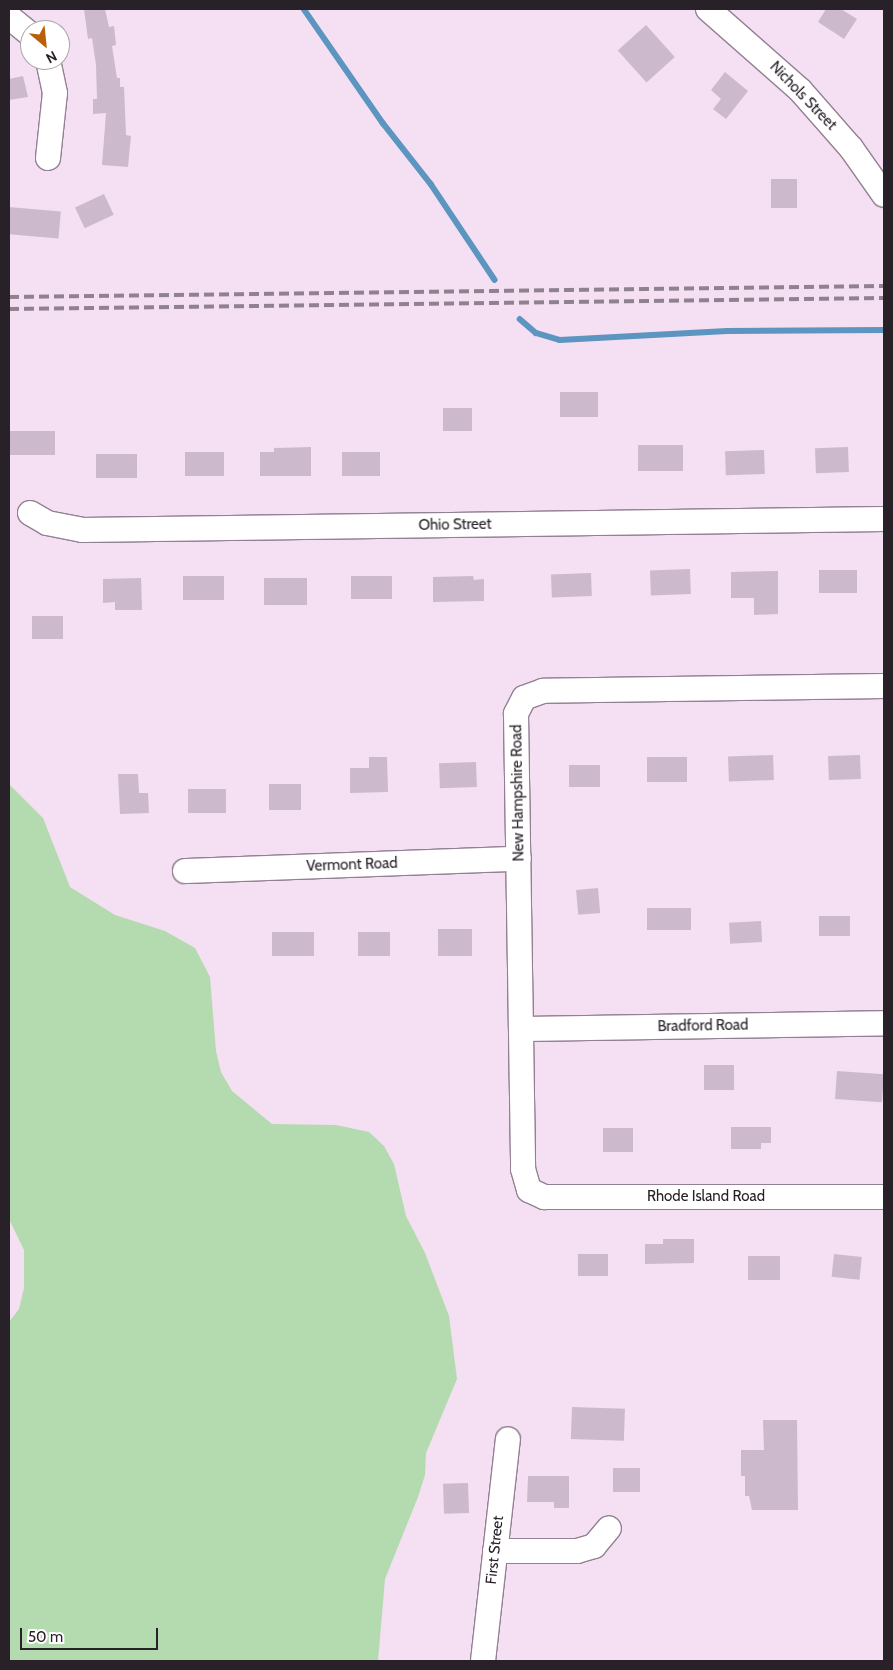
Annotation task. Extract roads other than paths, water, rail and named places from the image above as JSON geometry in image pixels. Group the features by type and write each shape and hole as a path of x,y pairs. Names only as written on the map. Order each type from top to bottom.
{"street":[{"name":"Nichols Street","path":"708,9 800,90 851,148 884,195"},
{"path":"9,17 20,26"},
{"path":"48,158 55,86 51,70"},
{"name":"Ohio Street","path":"30,513 47,523 82,530 884,519"},
{"name":"New Hampshire Road","path":"529,1190 523,1169 516,714 518,706 533,694 552,691 884,686"},
{"name":"Vermont Road","path":"185,871 518,859"},
{"name":"Bradford Road","path":"521,1029 884,1022"},
{"name":"Rhode Island Road","path":"529,1190 544,1197 884,1198"},
{"name":"First Street","path":"483,1661 508,1439"},
{"path":"495,1551 578,1551 594,1546 609,1528"}],"waterway":[{"path":"304,9 383,123 431,184 495,280"},
{"path":"520,319 536,333 560,340 727,331 884,330"}],"railway":[{"path":"9,297 884,286"},
{"path":"9,309 884,298"}]}
